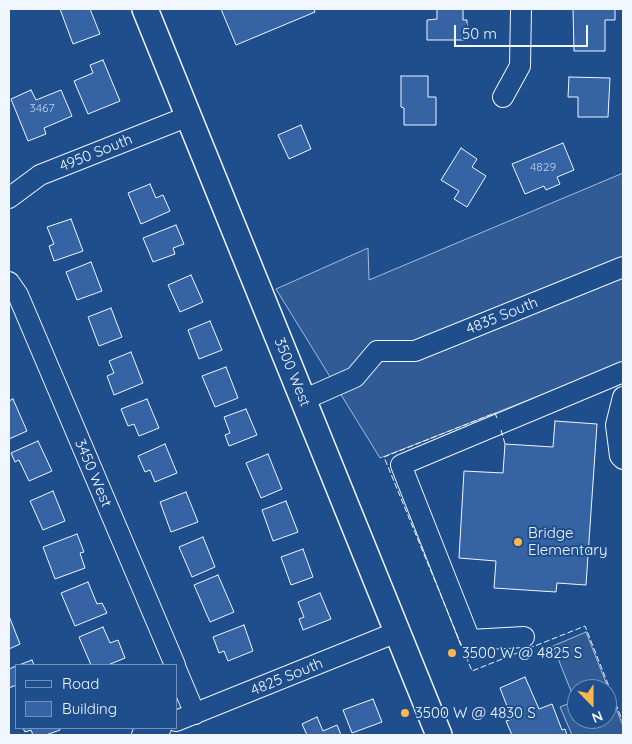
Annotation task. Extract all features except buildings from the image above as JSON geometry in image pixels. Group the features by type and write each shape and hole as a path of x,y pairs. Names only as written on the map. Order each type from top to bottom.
{"main road":[{"name":"3500 West","path":"146,9 439,735"}],"street":[{"path":"504,97 520,66 521,9"},
{"name":"4950 South","path":"9,198 40,175 189,116"},
{"name":"4835 South","path":"303,400 355,377 377,351 415,351 623,267"},
{"name":"3450 West","path":"9,282 18,295 175,664"},
{"path":"524,637 470,640 401,465 623,372"},
{"path":"623,397 616,425 620,456 623,459"},
{"name":"4825 South","path":"178,720 397,632"},
{"path":"178,674 195,714"},
{"path":"142,735 158,729"}],"shaded area":[{"path":"623,173 623,363 380,458 276,289 368,248 369,280"},
{"path":"586,632 604,679 567,679 567,681 553,646"},
{"path":"567,704 567,723 560,707"},
{"path":"617,711 623,726 623,735 572,735 569,729 617,729"}],"fence":[{"path":"497,418 495,413 384,457 472,671 585,626 623,722"},
{"path":"501,430 505,444"}],"place":[{"name":"Bridge Elementary","path":"518,542"},
{"name":"3500 W @ 4825 S","path":"452,653"},
{"name":"3500 W @ 4830 S","path":"405,713"}]}
